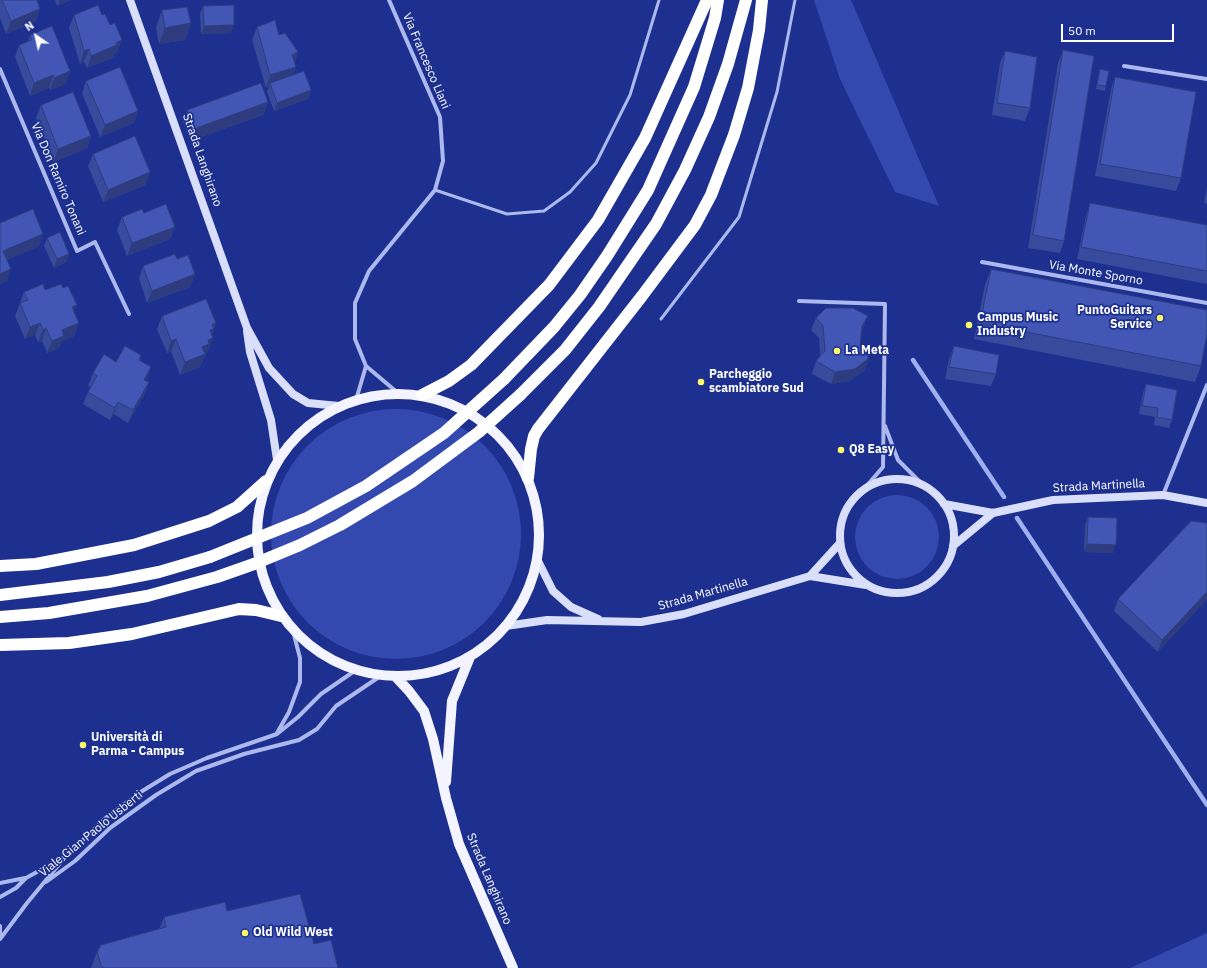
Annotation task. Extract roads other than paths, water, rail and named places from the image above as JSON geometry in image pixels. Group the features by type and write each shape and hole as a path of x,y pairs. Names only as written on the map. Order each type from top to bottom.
{"highway":[{"path":"422,395 449,381 471,365 549,285 598,220 645,138 707,0"},
{"path":"0,595 108,582 159,572 210,557 307,518 366,486 444,433 504,379 554,327 580,295 607,256 648,190 694,87 715,18 718,0"},
{"path":"0,617 49,613 97,606 147,596 217,577 254,564 300,545 340,525 413,482 478,432 520,396 565,350 599,307 656,224 685,170 709,117 728,64 746,0"},
{"path":"528,478 531,449 534,436 538,429 686,237 711,195 734,135 748,88 759,30 762,0"},
{"path":"0,566 36,564 134,545 209,522 237,507 266,481"},
{"path":"0,645 69,643 132,634 239,609 256,610 281,616"}],"main road":[{"name":"Strada Langhirano","path":"398,393 422,395 455,405 485,423 510,448 528,478 536,504 540,531 537,559 528,588 520,605 506,626 470,656 446,668 421,674 395,676 382,675 356,670 322,655 294,631 281,616 261,574 257,550 256,527 266,481 277,460 289,443 304,428 339,406 356,400 398,393"},
{"name":"Strada Langhirano","path":"446,798 447,753 452,701 470,656"},
{"name":"Strada Langhirano","path":"395,676 409,691 424,711 433,739 446,798 459,844 513,968"}],"street":[{"name":"Strada Langhirano","path":"130,0 247,328 269,368 293,394 308,402 339,406"},
{"name":"Via Francesco Liani","path":"389,0 440,117 443,161 435,190 369,271 355,303 355,339 366,366 398,393"},
{"path":"1124,66 1207,79"},
{"name":"Via Don Ramiro Tonani","path":"0,69 77,251 95,242 129,314"},
{"name":"Via Monte Sporno","path":"982,262 1207,303"},
{"path":"799,301 885,304 883,467 863,490"},
{"name":"Strada Langhirano","path":"247,328 248,343 271,420 277,460"},
{"path":"356,400 366,366"},
{"path":"1163,495 1207,385"},
{"path":"884,424 898,460 924,486"},
{"name":"Strada Martinella","path":"893,479 909,480 924,486 935,494 944,504 952,524 953,546 947,564 935,578 919,588 901,593 883,592 866,584 853,573 844,559 840,543 840,528 844,513 852,500 863,490 877,482 893,479"},
{"name":"Strada Martinella","path":"944,504 993,513 1053,500 1163,495 1207,503"},
{"name":"Strada Martinella","path":"953,546 993,513"},
{"path":"810,576 840,543"},
{"name":"Strada Martinella","path":"537,559 553,591 571,607 600,620"},
{"name":"Strada Martinella","path":"506,626 547,620 641,622 684,614 810,576 866,584"},
{"path":"277,734 289,712 300,682 300,658 294,631"},
{"name":"Viale Gian Paolo Usberti","path":"0,940 66,856 107,817 139,793 170,774 207,758 277,734 298,717 321,694 356,670"},
{"name":"Viale Gian Paolo Usberti","path":"41,886 75,861 110,828 156,795 196,771 244,754 298,740 317,728 336,706 382,675"},
{"name":"Viale Gian Paolo Usberti","path":"0,897 16,888 26,878 66,856"},
{"name":"Viale Gian Paolo Usberti","path":"0,883 26,878"},
{"path":"0,926 0,940"}],"lane":[{"path":"435,190 507,214 544,211 570,192 596,162 630,95 659,0"},
{"path":"661,319 739,217 777,92 796,0"}],"waterway":[{"path":"913,360 1004,497"},
{"path":"1017,518 1207,805"}],"place":[{"name":"PuntoGuitars Service","path":"1160,318"},
{"name":"Campus Music Industry","path":"969,325"},
{"name":"La Meta","path":"837,351"},
{"name":"Parcheggio scambiatore Sud","path":"701,382"},
{"name":"Q8 Easy","path":"841,450"},
{"name":"Università di Parma - Campus","path":"83,745"},
{"name":"Old Wild West","path":"245,933"}]}
